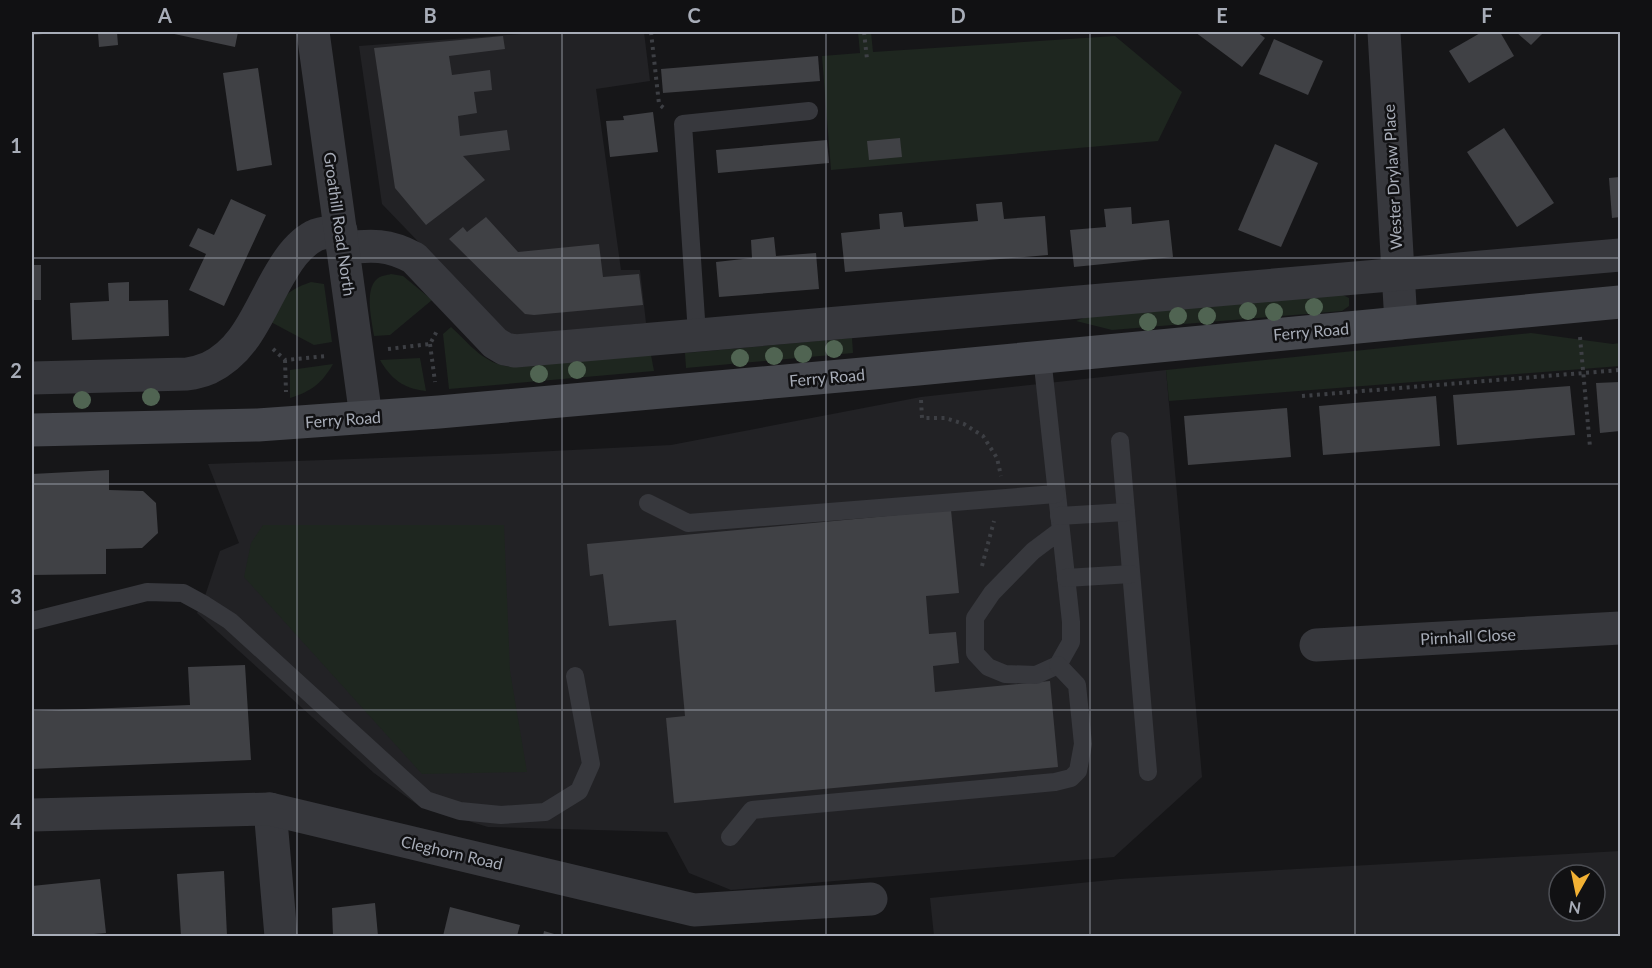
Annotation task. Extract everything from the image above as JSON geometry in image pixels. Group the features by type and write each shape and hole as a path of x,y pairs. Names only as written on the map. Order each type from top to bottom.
{"main road":[{"name":"Ferry Road","path":"32,430 258,425 451,411 1620,302"}],"street":[{"name":"Groathill Road North","path":"313,32 366,417"},
{"name":"Wester Drylaw Place","path":"1384,32 1401,323"},
{"path":"32,378 187,374 207,369 224,360 238,347 290,258 316,234 398,250 414,258 495,343 505,349 515,351 1620,255"},
{"name":"Pirnhall Close","path":"1316,645 1620,628"},
{"path":"270,809 281,936"},
{"name":"Cleghorn Road","path":"32,815 270,809 694,910 871,899"}],"lane":[{"path":"697,334 683,124 809,111"},
{"path":"1042,357 1056,494 1060,523 1071,622 1071,642 1058,664 1036,675 1005,674 988,667 975,653 975,618 993,593 1060,523 1126,512"},
{"path":"1120,441 1148,772"},
{"path":"648,503 688,523 1056,494"},
{"path":"1066,578 1131,574"},
{"path":"32,621 147,592 183,593 230,621 426,800 460,811 501,815 545,812 579,791 591,764 575,676"},
{"path":"730,837 752,810 1055,782 1071,778 1078,771 1083,744 1077,685 1058,664"}],"path":[{"path":"651,32 659,104 683,124"},
{"path":"864,32 867,59"},
{"path":"1577,306 1590,447"},
{"path":"1302,396 1620,370"}],"shaded area":[{"path":"549,32 644,32 650,81 596,89 621,270 640,270 646,323 510,337 382,204 359,46"},
{"path":"858,32 871,32 873,52 1115,36 1182,92 1158,141 831,170 822,56 860,53"},
{"path":"391,274 403,276 432,300 390,335 374,336 370,306 371,290 377,279"},
{"path":"311,282 324,284 332,342 314,345 269,321 285,296"},
{"path":"1341,294 1349,298 1349,306 1342,311 1112,330 1076,321 1089,316"},
{"path":"451,327 479,353 503,365 513,367 651,355 654,371 449,389 443,334"},
{"path":"1531,333 1620,343 1620,366 1169,401 1166,370"},
{"path":"852,338 853,353 686,368 685,353"},
{"path":"420,358 426,391 411,388 399,382 380,360"},
{"path":"333,364 316,386 290,398 290,370"},
{"path":"1166,370 1202,777 1114,857 731,890 689,873 667,832 488,827 419,806 374,773 197,613 220,551 239,543 208,464 671,445 921,397"},
{"path":"263,525 504,525 510,671 527,772 422,774 244,577 251,543"},
{"path":"1620,851 1620,936 934,936 930,898 1120,879"}],"building":[{"path":"32,32 54,32 54,33 32,35"},
{"path":"98,32 117,32 118,45 99,47"},
{"path":"165,32 238,32 235,47"},
{"path":"1195,32 1257,32 1265,38 1242,67"},
{"path":"1482,32 1500,32 1514,56 1469,83 1449,51"},
{"path":"1516,32 1544,32 1531,45"},
{"path":"503,36 505,49 449,56 452,75 490,70 492,90 474,92 477,113 458,116 460,136 507,130 510,150 463,156 485,180 426,225 395,188 374,48"},
{"path":"1274,39 1323,61 1308,95 1259,74"},
{"path":"818,56 820,81 663,93 661,69"},
{"path":"258,68 272,165 237,171 223,73"},
{"path":"653,112 658,152 610,157 606,121 624,120 623,116"},
{"path":"1504,128 1554,203 1517,227 1467,152"},
{"path":"900,138 902,157 869,160 867,141"},
{"path":"827,140 829,163 718,173 716,150"},
{"path":"1275,144 1318,163 1281,247 1238,230"},
{"path":"1620,177 1620,217 1612,218 1609,178"},
{"path":"231,199 266,215 224,306 189,290 206,254 189,246 198,228 214,235"},
{"path":"1002,202 1004,219 1045,216 1048,255 845,272 841,233 880,229 879,214 902,212 904,227 978,221 976,204"},
{"path":"1131,207 1132,224 1169,220 1173,257 1074,267 1070,230 1106,227 1104,209"},
{"path":"486,217 518,252 599,244 603,277 639,274 643,305 525,314 449,239 463,227 467,232"},
{"path":"774,237 776,256 816,253 819,289 719,297 716,262 752,258 751,240"},
{"path":"32,265 41,265 41,300 32,300"},
{"path":"129,282 129,301 168,300 169,336 72,340 70,303 109,301 108,283"},
{"path":"1620,382 1620,431 1600,433 1596,383"},
{"path":"1570,386 1575,435 1457,445 1453,395"},
{"path":"1436,396 1440,446 1323,455 1319,406"},
{"path":"1287,408 1291,457 1188,465 1184,416"},
{"path":"109,470 109,490 143,491 156,503 158,533 142,548 106,549 106,574 32,575 32,474"},
{"path":"951,510 959,593 926,596 929,634 956,632 959,663 933,666 935,692 1050,681 1058,767 674,803 666,718 685,716 676,620 609,626 603,574 590,576 587,544"},
{"path":"245,665 251,760 32,769 32,711 190,705 188,667"},
{"path":"224,871 227,936 181,936 177,874"},
{"path":"100,879 106,933 32,936 32,886"},
{"path":"375,903 378,936 333,936 332,908"},
{"path":"450,907 520,925 517,936 443,936"},
{"path":"544,931 561,936 543,936"}]}
